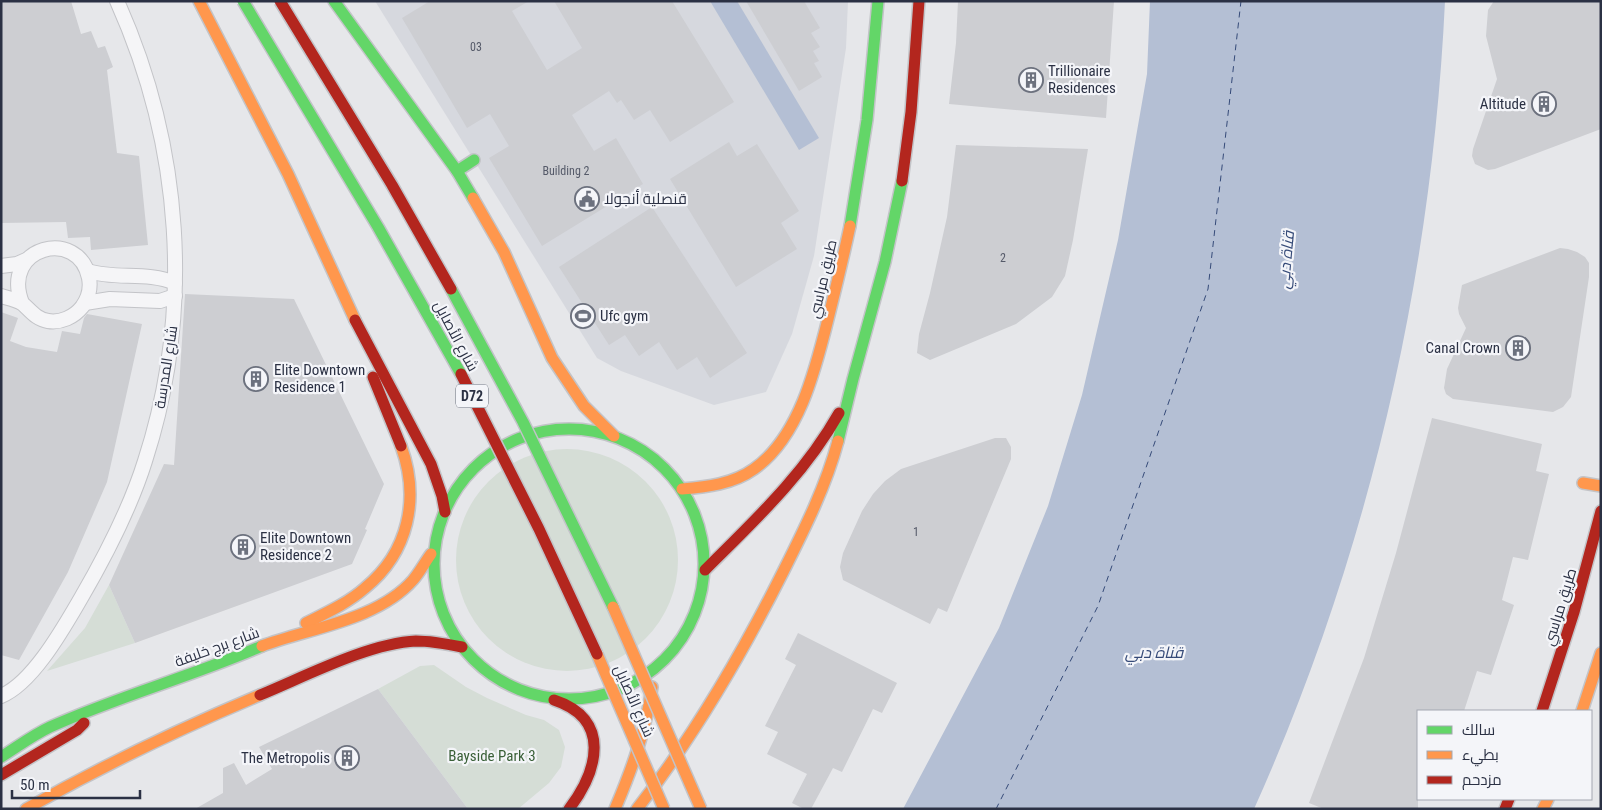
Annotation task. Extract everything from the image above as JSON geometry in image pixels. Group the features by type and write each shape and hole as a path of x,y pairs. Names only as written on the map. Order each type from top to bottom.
{"main road":[{"path":"198,1 256,110 314,230 364,341 431,464 442,496 444,512"},
{"name":"شارع الأصايل","path":"242,1 379,227 484,418 587,630 664,809"},
{"name":"شارع الأصايل","path":"280,1 415,224 512,401 616,613 658,706 701,809"},
{"path":"334,1 457,171 508,260 552,358 584,406 614,436"},
{"name":"طريق مراسي","path":"682,489 725,484 746,475 764,462 790,426 810,384 837,286 862,163 871,92 878,1"},
{"path":"637,809 678,753 727,677 750,637 797,545 829,471 882,274 904,166 914,84 919,1"},
{"path":"457,171 474,160"},
{"path":"263,645 328,612 360,593 387,564 399,547 406,528 411,489 408,469 403,450 380,397 364,341"},
{"path":"705,570 800,474 830,430 853,381"},
{"path":"552,699 589,698 606,694 623,689 654,670 680,642 698,608 705,570 700,528 682,489 652,456 614,436 580,429 546,430 514,440 485,458 461,483 444,512 431,554 438,595 447,622 462,647 480,666 502,682 526,693 552,699 571,707 585,720 594,737 596,757 590,775 570,809"},
{"path":"1583,483 1601,486"},
{"name":"طريق مراسي","path":"1542,710 1570,629 1601,511"},
{"name":"شارع برج خليفة","path":"1,757 49,728 157,685 236,657 263,645 336,623 371,610 392,598 413,580 431,554"},
{"path":"26,809 69,784 181,728 238,703 362,654 387,646 412,642 437,642 462,647"},
{"path":"1582,710 1601,653"},
{"path":"615,809 642,743 650,707 654,670"},
{"path":"1,775 77,730 95,710"},
{"path":"14,736 49,728"},
{"path":"38,809 69,784"}],"street":[{"name":"شارع المدرسة","path":"1,696 19,685 29,675 62,630 108,550 145,463 161,404 172,344 175,290 174,216 164,142 150,86 117,1"},
{"path":"1,266 17,264 36,252 48,248 60,248 72,252 81,260 88,271 90,283 85,303 69,317 59,320 48,321 34,314 22,303 1,296"},
{"path":"22,303 17,283 20,271 26,260"},
{"path":"85,303 101,299 122,298 160,301 175,290 159,278 104,275 88,271"},
{"path":"122,276 122,298"},
{"path":"1,683 18,680 29,675"}],"shaded area":[{"path":"375,1 848,1 846,48 814,256 792,334 766,392 714,405 621,371 597,358"}],"green space":[{"path":"567,449 599,454 609,458 628,468 645,482 659,499 669,518 673,528 678,560 673,592 669,602 659,621 645,638 628,652 609,662 599,666 567,671 535,666 525,662 506,652 489,638 475,621 465,602 461,592 456,560 461,528 465,518 475,499 489,482 506,468 525,458 535,454"},
{"path":"109,585 135,643 47,671 85,628"},
{"name":"Bayside Park 3","path":"434,665 466,687 487,698 526,715 544,720 559,730 565,747 561,767 549,783 518,809 468,809 378,689 420,666"}],"water":[{"path":"710,1 737,1 819,138 799,150"},
{"name":"قناة دبي","path":"1150,1 1445,1 1438,105 1426,209 1409,312 1387,414 1361,515 1330,615 1294,713 1254,809 903,809 999,628 1048,506 1082,395 1118,240 1147,74"}],"building":[{"path":"1,1 71,1 81,34 91,31 98,48 105,46 113,67 107,70 117,153 139,156 148,245 91,250 90,237 68,238 66,222 1,223"},
{"path":"430,1 529,1 512,11 547,70 582,48 554,1 672,1 734,102 670,142 650,110 634,120 621,100 617,103 609,91 572,115 594,151 616,138 643,184 542,246 489,158 509,146 490,114 467,128 402,18"},
{"path":"746,1 804,1 820,28 811,33 820,47 813,51 819,61 814,63 822,77 799,91"},
{"name":"Trillionaire Residences","path":"958,1 1114,1 1106,118 949,104 956,43"},
{"name":"Altitude","path":"1494,1 1601,2 1601,129 1488,170 1475,164 1472,156 1497,79 1486,36 1488,10"},
{"path":"729,142 737,156 757,144 799,211 781,223 797,249 736,287 670,179"},
{"path":"956,145 1088,149 1065,276 1052,297 1016,324 930,360 917,353 919,334 947,217"},
{"name":"Ufc gym","path":"652,207 747,353 710,378 697,357 677,370 659,342 639,356 625,335 609,345 559,267"},
{"name":"Canal Crown","path":"1560,248 1577,252 1585,257 1589,263 1589,277 1571,397 1563,407 1553,412 1453,399 1446,394 1444,388 1447,369 1466,328 1458,308 1462,285"},
{"path":"185,294 294,299 384,484 352,564 135,643 109,585 164,464 174,465"},
{"path":"1,312 18,318 10,341 26,347 57,352 62,331 80,334 84,318 87,314 142,324 107,482 68,572 19,660 1,655"},
{"path":"1432,418 1542,444 1536,471 1549,474 1528,560 1513,557 1502,600 1514,605 1491,675 1477,671 1464,710 1417,710 1418,809 1324,809 1309,803 1364,658 1396,553"},
{"path":"995,438 1006,438 1011,447 1011,459 947,612 938,608 930,624 843,580 840,567 843,553 862,511 873,494 885,481 901,469"},
{"path":"798,633 897,683 882,713 873,709 842,772 833,768 811,809 804,809 792,803 807,774 767,754 778,732 765,726 796,665 785,659"},
{"name":"The Metropolis","path":"378,689 468,809 195,809 223,793 223,768 234,763 246,785 272,769 259,747"}],"ferry route":[{"path":"996,809 1098,606 1208,289 1241,1"}],"traffic: fast":[{"path":"243,1 378,227 461,374"},
{"path":"334,1 457,171 473,198"},
{"path":"850,226 867,120 878,1"},
{"path":"457,171 474,160"},
{"path":"838,441 885,262 902,181"},
{"path":"451,289 523,422 613,607"},
{"path":"569,429 595,432 621,439 655,460 673,478 694,512 701,538 704,564 701,590 694,616 673,650 655,668 621,689 595,696 569,699 543,696 517,689 483,668 465,650 444,616 437,590 434,564 437,538 444,512 465,478 483,460 517,439 543,432 569,429"},
{"path":"1,757 31,737 76,716 262,646"}],"traffic: slow":[{"path":"199,1 288,174 355,320"},
{"path":"473,198 504,252 552,358 584,406 614,436"},
{"path":"682,489 720,484 746,474 770,455 784,438 805,397 813,375 850,226"},
{"path":"637,809 698,723 751,632 800,538 827,474 838,441"},
{"path":"306,623 337,607 365,588 380,574 392,558 401,541 407,523 410,504 410,485 401,446"},
{"path":"1583,483 1601,486"},
{"path":"262,646 342,621 381,605 398,594 413,580 431,554"},
{"path":"613,607 701,809"},
{"path":"1582,710 1601,653"},
{"path":"597,654 664,809"},
{"path":"615,809 638,749 652,687"},
{"path":"26,809 141,749 260,695"},
{"path":"1543,809 1548,800"}],"traffic: jam":[{"path":"280,1 392,185 451,289"},
{"path":"902,181 911,112 919,1"},
{"path":"355,320 431,464 442,496 445,512"},
{"path":"461,374 539,529 597,654"},
{"path":"373,377 401,446"},
{"path":"705,570 778,496 810,457 839,413"},
{"path":"1542,710 1574,612 1601,511"},
{"path":"260,695 358,654 398,643 434,642 462,647"},
{"path":"554,700 572,709 585,720 592,733 594,747 587,779 569,809"},
{"path":"1,775 77,730 84,723"},
{"path":"1505,809 1509,800"}],"place":[{"name":"Trillionaire Residences","path":"1031,80"},
{"name":"Altitude","path":"1544,104"},
{"name":"قنصلية أنجولا","path":"587,199"},
{"name":"Ufc gym","path":"583,316"},
{"name":"Canal Crown","path":"1518,348"},
{"name":"Elite Downtown Residence 1","path":"256,379"},
{"name":"Elite Downtown Residence 2","path":"243,547"},
{"name":"The Metropolis","path":"347,758"}]}
